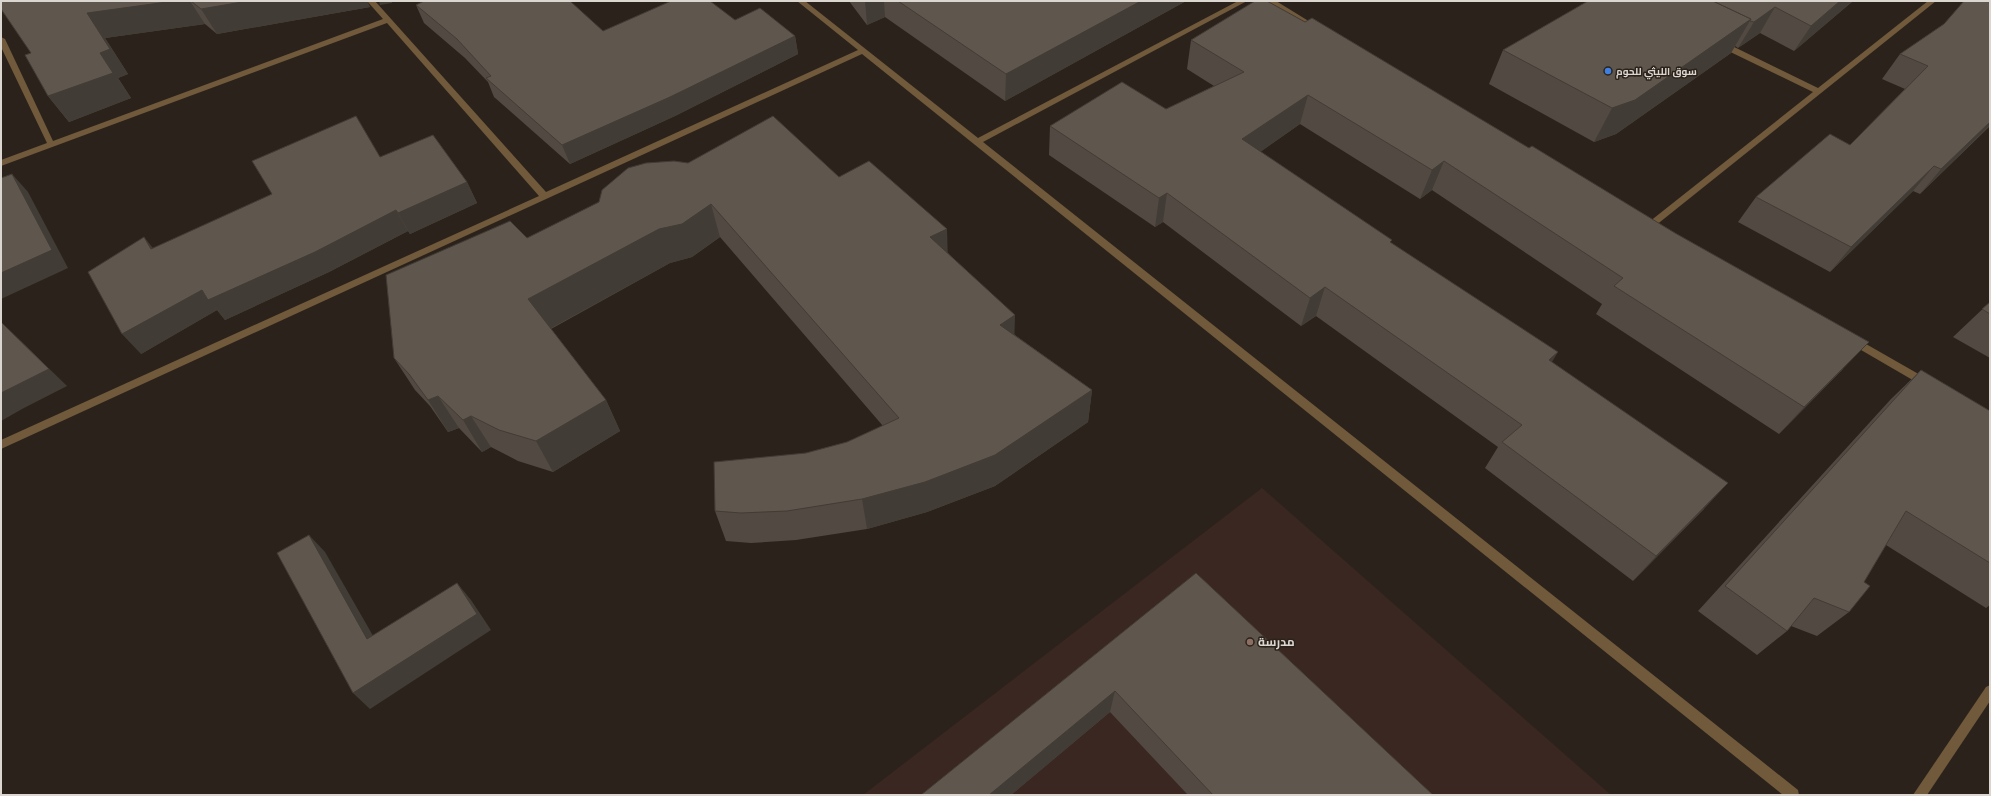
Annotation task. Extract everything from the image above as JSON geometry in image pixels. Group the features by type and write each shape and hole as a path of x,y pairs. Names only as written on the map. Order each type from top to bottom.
{"street":[{"path":"371,1 544,196"},
{"path":"801,1 1793,795"},
{"path":"977,142 1243,1"},
{"path":"1271,1 1325,33"},
{"path":"1652,224 1932,1"},
{"path":"1,163 388,20"},
{"path":"1,39 52,144"},
{"path":"1712,39 1818,92"},
{"path":"1,445 863,51"},
{"path":"1845,336 1935,389"},
{"path":"1919,795 1990,691"}],"shaded area":[{"name":"مدرسة","path":"1262,488 1611,795 863,795"}],"building":[{"path":"1,1 174,1 87,13 110,49 100,53 113,73 48,96 25,55 31,53 1,9"},
{"path":"191,1 248,1 201,9"},
{"path":"424,1 570,1 603,31 671,1 710,1 735,20 760,8 795,36 670,97 562,145 486,78 491,76 457,39 416,5"},
{"path":"898,1 1141,1 1006,74"},
{"path":"1255,1 1267,1 1305,22 1312,18 1529,148 1532,146 1675,233 1869,342 1804,407 1614,286 1623,278 1444,161 1432,170 1308,95 1242,139 1392,240 1390,242 1558,352 1549,360 1728,483 1656,556 1502,442 1522,425 1325,287 1310,298 1167,193 1159,198 1050,126 1122,82 1166,109 1244,72 1191,40"},
{"path":"1588,1 1713,1 1751,19 1635,100 1612,108 1503,50"},
{"path":"1713,1 1840,1 1811,26 1775,7 1754,22 1750,21 1751,19"},
{"path":"1964,1 1990,1 1990,122 1941,169 1934,166 1851,247 1756,197 1830,134 1850,145 1928,66 1900,54 1944,24"},
{"path":"356,116 380,157 433,135 467,182 398,213 396,210 315,252 208,300 202,290 122,334 88,272 144,237 151,249 272,194 252,161"},
{"path":"773,116 839,177 869,161 947,229 930,237 1015,315 1000,325 1092,390 995,455 925,482 862,499 787,511 741,513 715,511 714,462 806,453 847,442 899,418 711,204 682,224 659,229 528,299 606,400 536,441 499,430 471,416 463,420 438,396 428,400 409,374 394,358 386,275 510,221 527,238 599,202 602,190 628,168 646,163 674,161 688,163"},
{"path":"12,174 52,250 1,273 1,178"},
{"path":"1990,302 1990,314 1982,309"},
{"path":"1,322 49,369 1,393"},
{"path":"1921,370 1990,411 1990,563 1906,511 1864,582 1870,586 1849,612 1814,598 1787,631 1725,586"},
{"path":"309,535 367,639 457,583 477,614 353,693 277,553"},
{"path":"1196,573 1433,795 1213,795 1115,691 989,795 921,795"}],"place":[{"name":"سوق الليثي للحوم","path":"1608,71"},
{"name":"مدرسة","path":"1250,642"}]}
